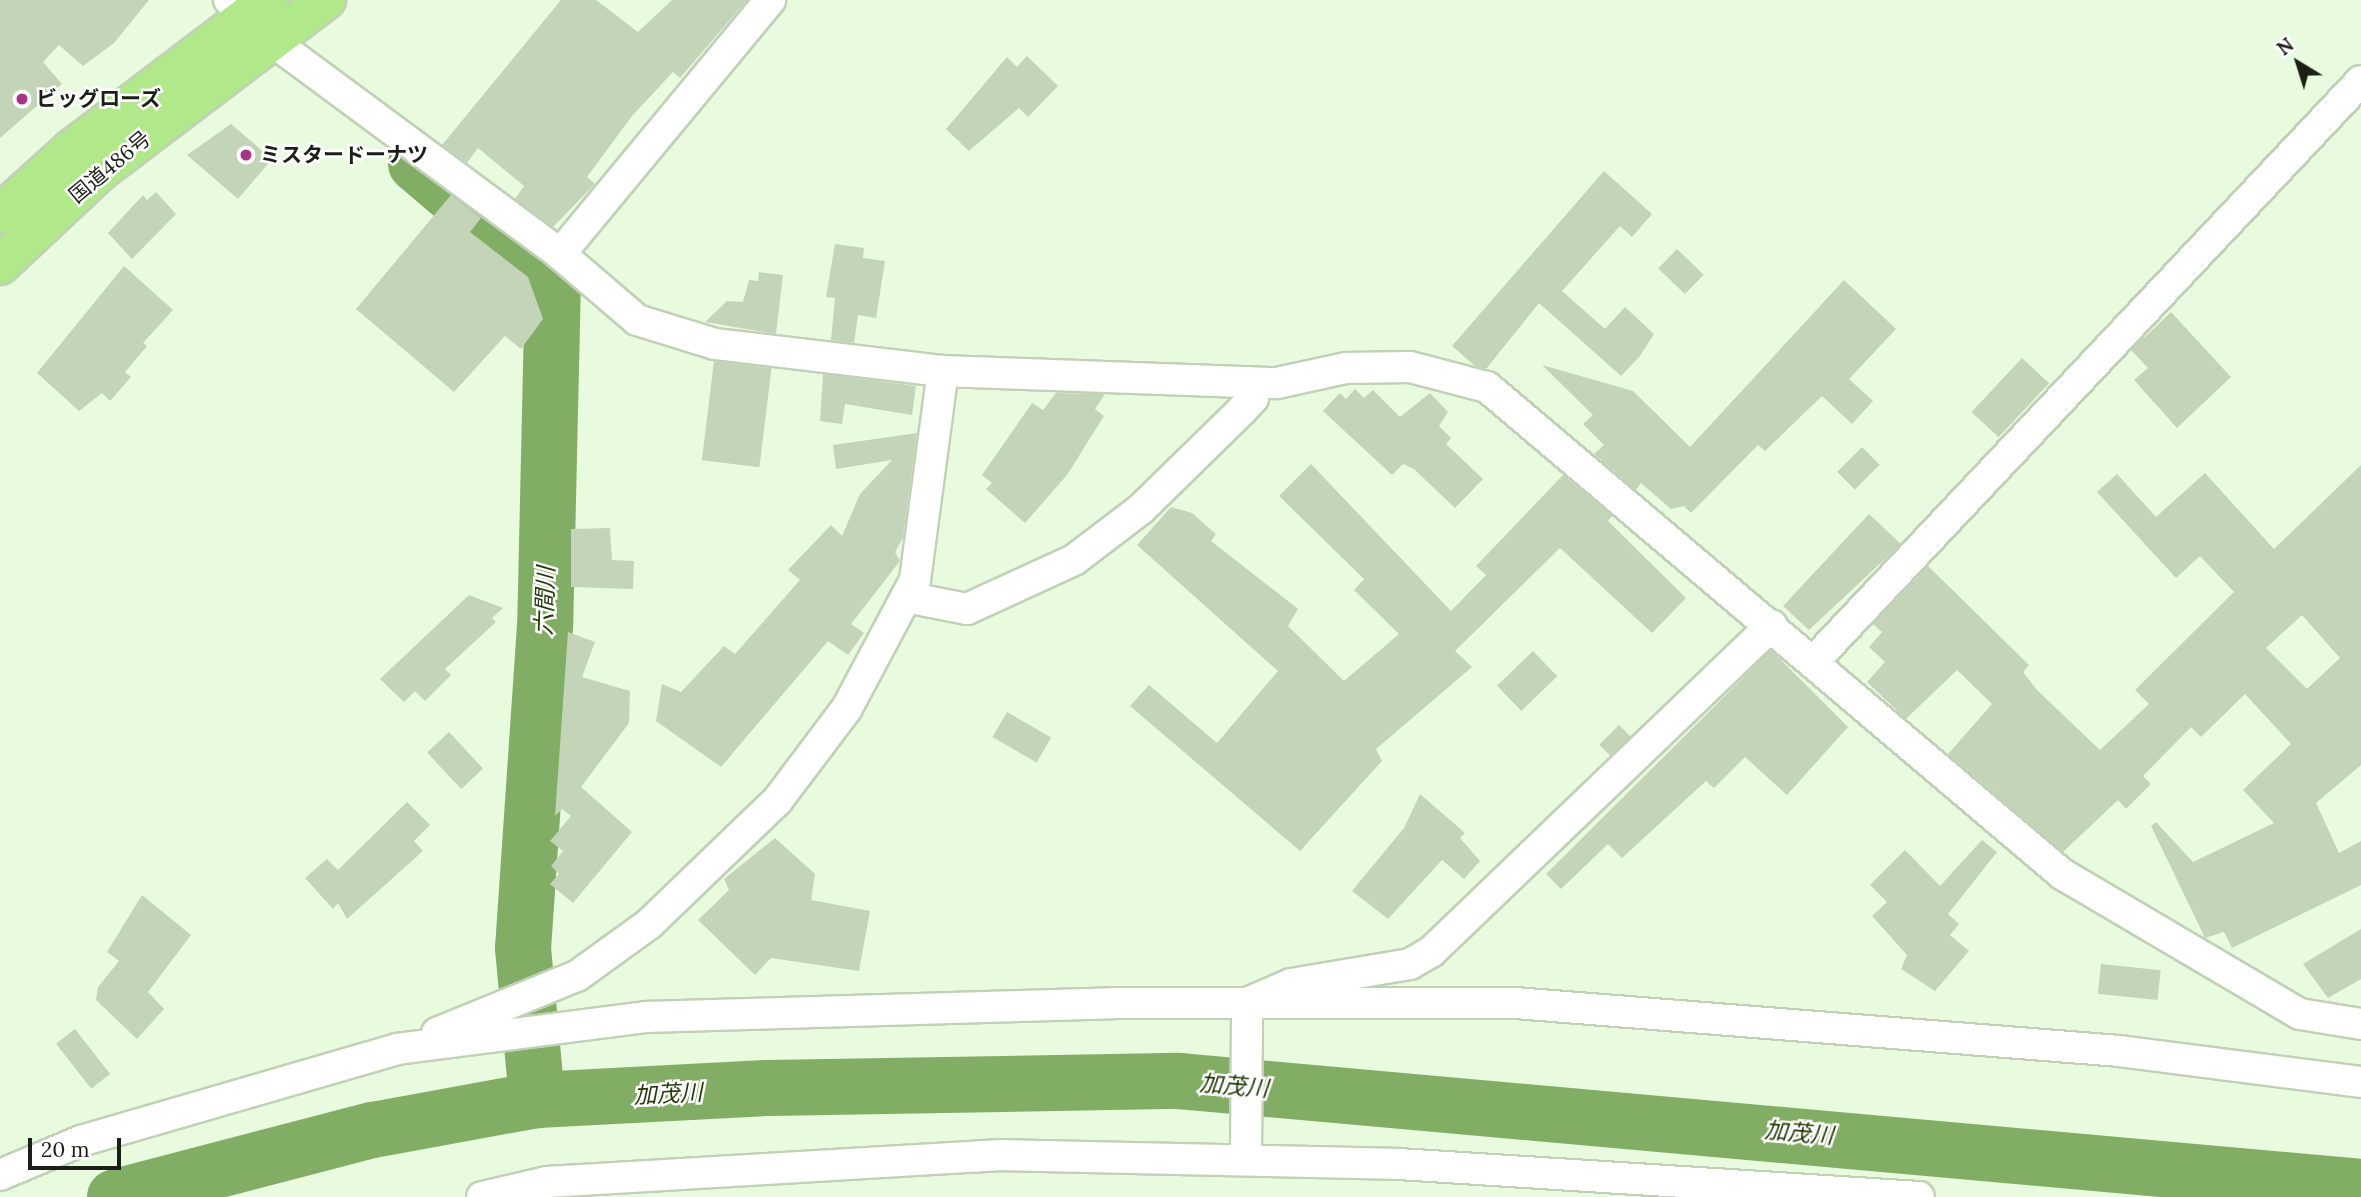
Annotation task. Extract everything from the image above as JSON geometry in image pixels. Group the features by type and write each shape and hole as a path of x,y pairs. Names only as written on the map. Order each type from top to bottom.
{"highway":[{"name":"国道486号","path":"0,214 72,149 254,14 326,0"},
{"name":"国道486号","path":"0,265 99,172 254,14"}],"street":[{"path":"559,254 770,0"},
{"path":"254,14 650,324 715,344 943,371 1250,382 1410,367 1487,387 1772,625 2062,874 2300,1014 2361,1024"},
{"path":"1814,662 2361,80"},
{"path":"0,1175 81,1142 397,1049 577,976 649,924 776,801 847,708 906,597 924,549 943,371"},
{"path":"906,597 967,608 1074,560 1141,509 1242,410 1253,398 1250,382"},
{"path":"1247,1003 1291,984 1410,964 1431,952 1772,625"},
{"path":"397,1049 646,1017 1247,1003 1515,1003 2119,1051 2361,1082"},
{"path":"1246,1160 1247,1003"},
{"path":"482,1197 547,1182 1001,1155 1246,1160 1671,1188 1919,1197"}],"building":[{"path":"0,0 149,0 114,43 83,66 59,45 43,62 62,84 0,138"},
{"path":"561,0 596,0 638,32 672,0 747,0 680,78 673,72 632,116 587,177 595,184 553,227 515,199 524,186 478,148 467,163 442,145"},
{"path":"1027,56 1058,86 1028,117 1019,108 969,151 946,129 1007,57 1017,67"},
{"path":"231,124 272,159 238,199 187,155"},
{"path":"1604,171 1652,214 1632,237 1620,226 1562,291 1605,329 1625,307 1654,334 1640,356 1621,376 1539,303 1486,369 1475,366 1452,346"},
{"path":"156,192 176,214 132,259 108,233 143,195 147,200"},
{"path":"451,195 481,218 470,232 528,277 543,319 521,349 505,336 454,392 356,309"},
{"path":"835,244 864,248 863,258 885,261 876,318 858,315 854,343 831,340 835,298 826,297"},
{"path":"1677,249 1704,275 1685,294 1658,268"},
{"path":"124,266 173,310 143,343 147,346 125,372 131,377 110,401 102,393 79,411 37,373"},
{"path":"759,272 783,275 776,334 705,322 727,301 743,302 749,280 758,281"},
{"path":"1844,280 1896,329 1849,379 1873,401 1852,424 1822,396 1765,451 1758,445 1691,513 1684,506 1671,509 1641,483 1636,490 1594,454 1604,445 1583,424 1593,415 1542,365 1633,391 1690,447"},
{"path":"2171,312 2231,377 2177,428 2134,380 2148,368 2131,350"},
{"path":"2022,358 2049,383 1999,437 1972,412"},
{"path":"714,361 772,368 759,467 702,460"},
{"path":"823,374 916,386 912,415 845,404 842,424 820,421"},
{"path":"1355,389 1364,398 1373,390 1400,417 1430,393 1448,412 1439,426 1451,438 1446,444 1483,479 1455,508 1414,469 1403,464 1392,475 1323,411 1340,393 1346,399"},
{"path":"1056,393 1105,394 1095,409 1104,416 1067,475 1025,523 986,489 992,483 982,475 1032,403 1043,410"},
{"path":"917,433 903,538 895,552 900,561 851,624 864,633 848,655 828,641 721,767 656,721 662,684 681,692 724,646 735,654 800,580 788,570 831,525 842,536 860,494 892,460 836,469 833,445"},
{"path":"1862,447 1880,465 1855,489 1837,472"},
{"path":"1311,464 1451,611 1486,575 1476,566 1563,475 1612,516 1608,521 1686,598 1652,633 1560,548 1455,651 1472,667 1376,749 1382,761 1300,851 1130,706 1149,685 1217,743 1278,671 1137,545 1171,507 1192,513 1216,534 1211,541 1298,609 1288,626 1344,681 1399,634 1354,590 1364,579 1279,496"},
{"path":"2361,465 2361,765 2316,803 2339,853 2361,841 2361,885 2232,948 2224,932 2205,938 2151,826 2156,822 2193,862 2274,823 2243,790 2291,744 2245,694 2201,737 2191,727 2143,776 2151,784 2126,809 2118,800 2063,852 1948,754 1992,704 1957,670 1906,719 1867,682 1885,662 1869,647 1882,632 1873,624 1928,566 2029,665 2023,672 2037,690 2100,750 2149,704 2135,690 2234,592 2200,556 2176,578 2097,492 2117,474 2156,517 2205,473 2274,549","holes":["2302,615 2340,658 2307,689 2266,648"]},
{"path":"1869,514 1901,544 1809,630 1783,606"},
{"path":"610,528 612,560 634,561 633,589 571,587 571,529"},
{"path":"469,595 503,608 492,618 496,622 445,669 451,675 425,701 415,691 404,702 380,679"},
{"path":"568,632 595,642 582,677 630,691 629,723 581,787 632,832 573,903 550,884 559,874 551,866 563,851 550,841 571,816 562,809 555,816"},
{"path":"1771,650 1848,727 1787,795 1745,757 1714,788 1706,781 1622,858 1608,844 1561,889 1546,874"},
{"path":"1533,651 1557,676 1521,711 1497,686"},
{"path":"1007,712 1051,738 1037,763 992,737"},
{"path":"1619,725 1630,736 1611,756 1599,745"},
{"path":"449,732 483,769 461,789 427,752"},
{"path":"1420,794 1465,833 1460,838 1480,861 1464,879 1442,860 1388,919 1352,891 1404,828"},
{"path":"407,802 430,825 414,841 423,851 347,919 338,903 333,909 305,878 327,859 338,870"},
{"path":"775,838 815,874 811,900 870,911 859,971 771,958 755,975 698,920 729,890 724,879"},
{"path":"1982,840 1997,852 1948,914 1959,924 1950,935 1969,951 1935,991 1901,969 1907,955 1872,916 1887,902 1870,885 1905,850 1940,886"},
{"path":"142,895 191,935 148,992 164,1009 137,1039 96,1000 98,987 119,961 107,952"},
{"path":"2361,929 2361,979 2328,998 2303,964"},
{"path":"2101,964 2161,970 2158,1000 2098,994"},
{"path":"75,1029 110,1074 91,1089 56,1044"}],"waterway":[{"name":"六間川","path":"416,164 553,280 545,626 523,948 537,1100"},
{"name":"加茂川","path":"115,1197 373,1130 537,1100 769,1088 1179,1081 2361,1187"}],"place":[{"name":"ビッグローズ","path":"22,99"},
{"name":"ミスタードーナツ","path":"246,155"}]}
